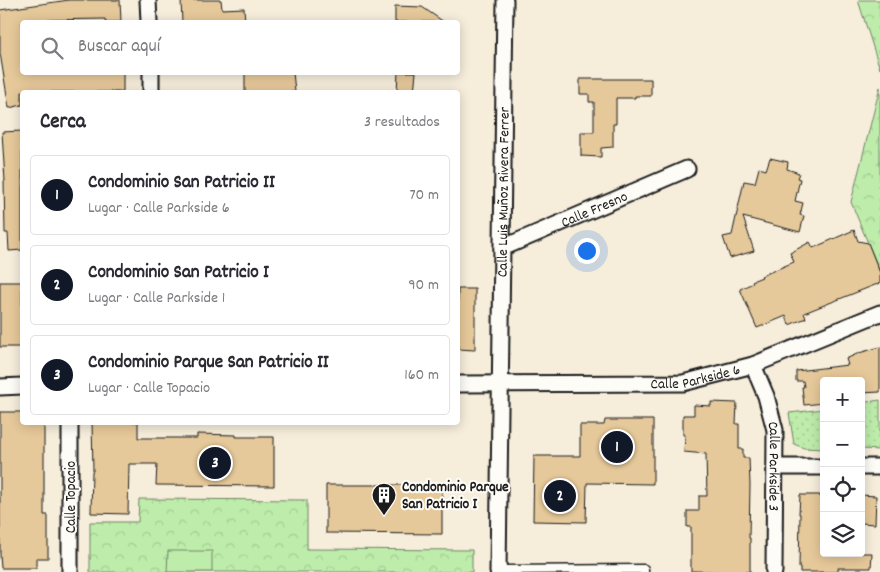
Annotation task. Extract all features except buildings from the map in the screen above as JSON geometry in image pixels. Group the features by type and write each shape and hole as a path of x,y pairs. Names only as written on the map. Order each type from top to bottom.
{"street":[{"path":"148,0 149,20"},
{"name":"Calle Luis Muñoz Rivera Ferrer","path":"498,571 505,0"},
{"path":"151,75 152,90"},
{"name":"Calle Fresno","path":"502,248 687,169"},
{"name":"Calle Parkside 6","path":"460,384 683,383 752,365 880,313"},
{"name":"Calle Parkside 3","path":"752,365 766,396 775,430 774,572"},
{"path":"0,387 20,386"},
{"name":"Calle Topacio","path":"70,425 70,572"},
{"path":"775,467 820,467"},
{"path":"865,467 880,467"}],"lane":[{"path":"498,571 644,569 644,572"}],"green space":[{"path":"858,0 880,0 880,69"},
{"path":"880,87 880,272 851,202"},
{"path":"880,400 880,450 865,449 865,402"},
{"path":"820,409 820,449 804,448 794,444 789,413"},
{"path":"139,499 307,500 307,549 472,550 472,572 90,572 90,522 138,522"},
{"path":"168,551 212,551 212,572 167,572"}],"place":[{"name":"Condominio San Patricio II","path":"617,447"},
{"name":"Condominio Parque San Patricio II","path":"215,463"},
{"name":"Condominio San Patricio I","path":"560,496"},
{"name":"Condominio Parque San Patricio I","path":"384,516"}]}
